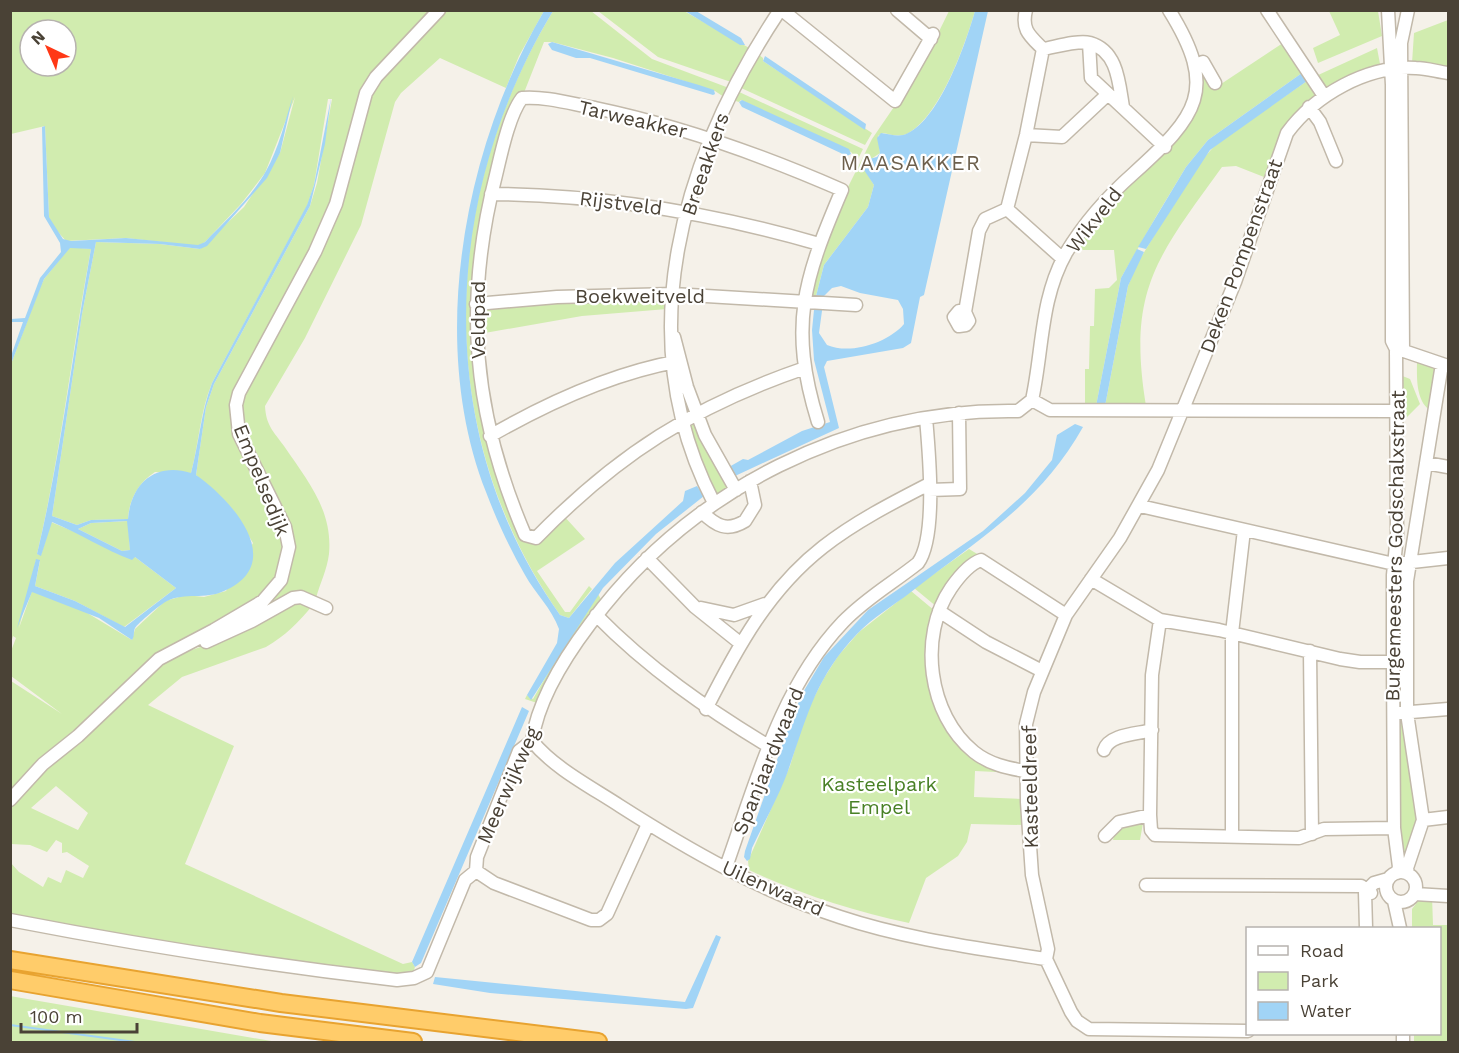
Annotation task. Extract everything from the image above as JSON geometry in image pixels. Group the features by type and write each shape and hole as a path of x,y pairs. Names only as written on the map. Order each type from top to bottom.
{"highway":[{"path":"10,960 281,1003 603,1042"},
{"path":"10,980 260,1023 413,1042"}],"street":[{"name":"Empelsedijk","path":"10,800 43,765 92,723 159,658 263,601 281,580 289,547 285,527 239,434 236,414 239,393 315,252 336,204 366,93 376,77 439,10"},
{"path":"781,10 895,101 932,36 897,10"},
{"name":"Breeakkers","path":"714,503 700,476 681,421 672,332 673,294 678,251 687,211 711,138 734,86 781,10"},
{"path":"1026,10 1023,21 1026,32 1043,49"},
{"name":"Wikveld","path":"1032,400 1045,310 1063,259 1097,210 1165,147 1183,126 1191,109 1197,86 1196,65 1186,38 1170,10"},
{"path":"1268,10 1321,91"},
{"path":"1388,10 1396,70"},
{"path":"1396,70 1408,10"},
{"path":"1043,49 1089,43 1098,48 1117,67 1123,107"},
{"path":"1089,43 1091,78 1165,147"},
{"path":"965,312 979,231 985,219 1006,209 1026,135 1043,49"},
{"name":"Wikveld","path":"1196,65 1203,62 1215,83"},
{"path":"1396,70 1415,68 1449,74"},
{"name":"Deken Pompenstraat","path":"1184,411 1235,282 1279,149 1287,133 1321,91 1396,70"},
{"name":"Burgemeesters Godschalxstraat","path":"1396,70 1397,219 1392,341 1400,350 1396,411 1397,535 1394,564 1394,828 1399,867 1405,884"},
{"path":"1026,135 1062,137 1108,94"},
{"name":"Tarweakker","path":"522,98 579,105 645,119 711,138 842,190 819,244"},
{"name":"Veldpad","path":"522,98 510,128 483,229 476,304 479,380 490,436 511,504 525,535 530,539 536,538 601,476 681,421"},
{"path":"1309,107 1320,122 1336,161"},
{"name":"Rijstveld","path":"491,194 566,196 687,211 819,244"},
{"path":"1006,209 1063,259"},
{"path":"818,422 805,368 802,338 804,302 819,244"},
{"name":"Boekweitveld","path":"476,304 569,297 673,294 856,305"},
{"path":"1400,350 1445,365"},
{"path":"490,436 570,394 675,362"},
{"name":"Breeakkers","path":"675,362 705,435 736,490"},
{"name":"Burgemeesters Godschalxstraat","path":"1401,927 1407,868 1423,820 1407,713 1407,581 1445,365"},
{"path":"681,421 765,382 805,368"},
{"path":"1032,400 1050,410 1396,411"},
{"name":"Meerwijkweg","path":"10,920 117,941 275,966 397,980 414,978 427,972 465,880 476,871 477,857 519,751 532,741 549,690 576,642 596,615 647,558 714,503 750,481 827,443 879,426 926,418 959,413 1018,411 1032,400"},
{"name":"Kasteeldreef","path":"1184,411 1140,506 1066,615 1042,670 1026,724 1025,771 1032,875 1048,949 1046,959 1077,1021 1089,1029 1246,1031"},
{"path":"706,709 740,643 766,604 786,581 822,547 865,519 929,487 960,489 959,413"},
{"name":"Spanjaardwaard","path":"726,867 770,747 796,686 827,641 870,597 922,557 929,535 926,418"},
{"path":"1426,463 1449,467"},
{"path":"702,512 718,525 725,527 746,521 755,505 750,481"},
{"path":"1140,506 1394,564 1449,558"},
{"path":"1232,837 1232,633 1244,530"},
{"path":"647,558 695,607 740,643"},
{"path":"1025,771 1008,768 975,753 956,734 948,721 937,691 932,658 932,635 939,611 954,584 981,560 1066,615"},
{"path":"1091,579 1160,621 1232,633 1360,662 1393,662"},
{"path":"182,647 200,644 229,632 293,598 311,600 326,608"},
{"path":"695,607 734,615 766,604"},
{"path":"939,611 986,642 1042,670"},
{"path":"596,615 654,668 706,709 770,747"},
{"path":"1160,621 1152,675 1151,830 1159,837 1299,838 1324,830 1394,828"},
{"path":"1310,651 1311,834"},
{"path":"1394,713 1449,709"},
{"path":"1104,750 1113,739 1152,730"},
{"name":"Uilenwaard","path":"532,741 559,765 648,824 755,883 841,918 954,945 1046,959"},
{"path":"1105,836 1119,822 1150,815"},
{"path":"1423,820 1449,818"},
{"path":"476,871 494,883 591,920 599,920 607,914 648,824"},
{"path":"1368,894 1405,884 1449,889"},
{"path":"1405,884 1449,896"},
{"path":"1368,894 1378,890 1391,898 1405,884"},
{"name":"Burgemeesters Godschalxstraat","path":"1401,927 1386,887 1405,884"},
{"path":"1146,885 1361,886 1368,894 1366,927"}],"green space":[{"path":"10,11 436,11 374,77 335,196 233,414 284,530 284,566 264,596 176,646 11,796 11,681 62,714 11,676 11,651 16,638 13,636 11,643 11,364 44,279 70,247 91,249 60,440 37,554 41,555 51,522 135,557 176,588 124,627 75,601 35,586 40,561 36,560 19,628 32,591 84,611 132,640 135,629 165,601 186,595 204,597 226,591 253,543 233,510 196,475 206,407 214,384 310,206 317,183 332,99 328,99 314,185 307,206 212,383 205,405 191,473 155,472 136,492 130,505 128,519 91,520 77,525 52,516 82,314 96,242 160,244 200,249 244,207 280,153 295,97 265,173 241,204 205,242 198,246 126,238 66,241 50,223 45,126 11,134"},
{"path":"443,11 544,11 519,56 506,88 440,58 401,93 395,102 361,225 305,338 265,406 271,428 317,496 323,509 329,538 329,554 325,571 316,598 299,592 230,626 264,605 291,555 242,434 239,407 310,269 369,93"},
{"path":"553,11 591,11 652,59 729,88 724,97 715,91 613,58 552,42 544,42 499,156 474,350 523,539 563,515 585,539 537,571 565,612 570,612 589,586 592,589 569,618 560,615 518,544 489,470 471,393 466,315 471,236 488,159 515,83"},
{"path":"598,11 684,11 751,49 732,82 658,57"},
{"path":"949,11 975,11 965,42 942,94 921,123 907,134 883,133 878,136 880,153 862,165 874,185 868,207 824,265 815,300 807,300 812,276 846,191 872,139 922,66"},
{"path":"1329,11 1378,11 1382,36 1318,63 1313,48 1340,35"},
{"path":"1448,20 1448,67 1412,63 1414,33"},
{"path":"1283,43 1302,73 1208,140 1186,167 1121,278 1096,406 1085,406 1085,369 1089,369 1090,326 1094,326 1095,289 1109,288 1117,280 1114,250 1075,250 1103,209 1174,142 1186,126 1195,107 1200,85 1200,60 1218,86"},
{"path":"1377,48 1380,64 1369,73 1325,90 1316,76"},
{"path":"758,54 763,61 872,133 865,145 739,87"},
{"path":"1307,81 1315,96 1279,138 1264,177 1236,166 1222,167 1164,252 1152,277 1141,332 1141,366 1146,406 1105,406 1128,286 1137,264 1181,191 1217,143"},
{"path":"737,91 863,149 858,159 851,152 741,100 739,102 732,100"},
{"path":"662,297 668,301 667,309 582,316 479,334 480,309 522,303"},
{"path":"1417,360 1436,370 1431,411 1426,407 1420,395"},
{"path":"1400,375 1410,379 1420,404 1405,419 1400,418"},
{"path":"695,422 728,487 722,494 713,493 685,423"},
{"path":"128,521 130,550 122,551 78,529 91,523"},
{"path":"969,549 979,555 937,607 914,588"},
{"name":"Kasteelpark Empel","path":"911,591 935,611 929,634 950,731 1017,773 975,771 974,797 1022,799 1023,825 971,824 967,842 958,856 926,878 909,923 847,907 788,887 749,870 748,861 790,766 805,715 824,678 838,656 859,632"},
{"path":"598,594 602,601 567,645 568,647 537,703 525,699 527,695 533,699 567,640"},
{"path":"293,601 312,606 291,629 266,647 182,677 148,705 234,746 185,864 403,964 412,962 415,967 413,973 402,975 139,940 11,917 10,862 19,872 43,887 48,877 61,883 66,870 83,878 89,866 67,852 62,853 62,843 56,840 47,852 30,845 11,844 11,804 56,757 163,660 209,644","holes":["56,786 88,813 78,830 31,808"]},
{"path":"1402,716 1420,818 1407,858 1400,858 1397,717"},
{"path":"1143,823 1140,840 1113,840 1116,828"},
{"path":"1422,896 1432,896 1433,925 1448,925 1448,1042 1414,1042 1414,1035 1441,1035 1441,927 1412,927 1412,909"},
{"path":"10,996 277,1042 11,1042"}],"water":[{"path":"544,11 553,11 516,83 489,158 472,236 466,315 472,393 489,470 518,545 560,615 569,618 615,563 683,501 685,491 697,486 704,496 656,534 603,588 531,700 527,695 557,643 559,629 514,555 486,492 468,434 459,373 457,310 463,246 475,183 493,122 516,65"},
{"path":"685,11 696,11 741,38 745,45 740,45"},
{"path":"975,11 988,11 924,295 920,297 911,343 903,348 827,361 824,367 839,428 735,476 729,467 743,459 748,460 802,431 830,422 814,360 812,330 815,300 824,265 868,207 874,185 862,167 865,160 877,157 880,153 877,138 881,133 898,135 908,133 920,125 931,112 950,78","holes":["841,286 860,293 898,300 903,309 904,324 879,342 846,349 827,345 819,333 824,296 832,288"]},
{"path":"552,42 699,85 714,90 715,94 590,58 576,58 552,50 548,44"},
{"path":"765,56 866,124 865,130 763,61"},
{"path":"1302,73 1307,81 1210,150 1146,249 1138,247 1186,167 1208,140"},
{"path":"293,96 280,153 267,178 207,246 200,249 160,244 96,242 82,314 52,516 77,525 91,520 128,519 134,495 148,478 167,470 191,473 205,405 212,383 307,205 314,185 331,98 325,144 310,206 214,384 206,407 196,475 225,500 238,515 253,549 252,565 243,579 224,591 210,595 174,598 164,603 137,626 132,640 99,618 32,592 17,628 36,559 40,560 35,586 75,601 125,627 176,588 135,557 132,560 122,556 52,522 41,556 37,554 60,440 91,249 70,248 44,279 11,364 11,356 23,322 11,322 11,319 25,318 40,278 61,252 60,243 44,216 42,127 45,126 49,217 63,239 71,241 126,238 198,245 205,242 230,217 260,181 275,153","holes":["127,521 130,550 122,551 78,529 91,523"]},
{"path":"742,100 849,149 851,154 847,156 742,107 739,102"},
{"path":"1137,249 1144,252 1128,286 1105,406 1096,406 1121,278"},
{"path":"1075,424 1083,427 1066,454 1027,500 983,537 870,622 843,650 815,696 782,786 752,848 750,859 747,861 744,857 745,851 790,723 802,694 824,657 868,610 983,531 1025,493 1052,460 1057,435"},
{"path":"522,707 529,711 421,963 415,967 412,962"},
{"path":"716,935 721,937 693,1008 490,993 433,984 435,977 685,1002"}],"waterway":[{"path":"10,1025 135,1042"}],"district":[{"name":"MAASAKKER","path":"911,163"}]}
